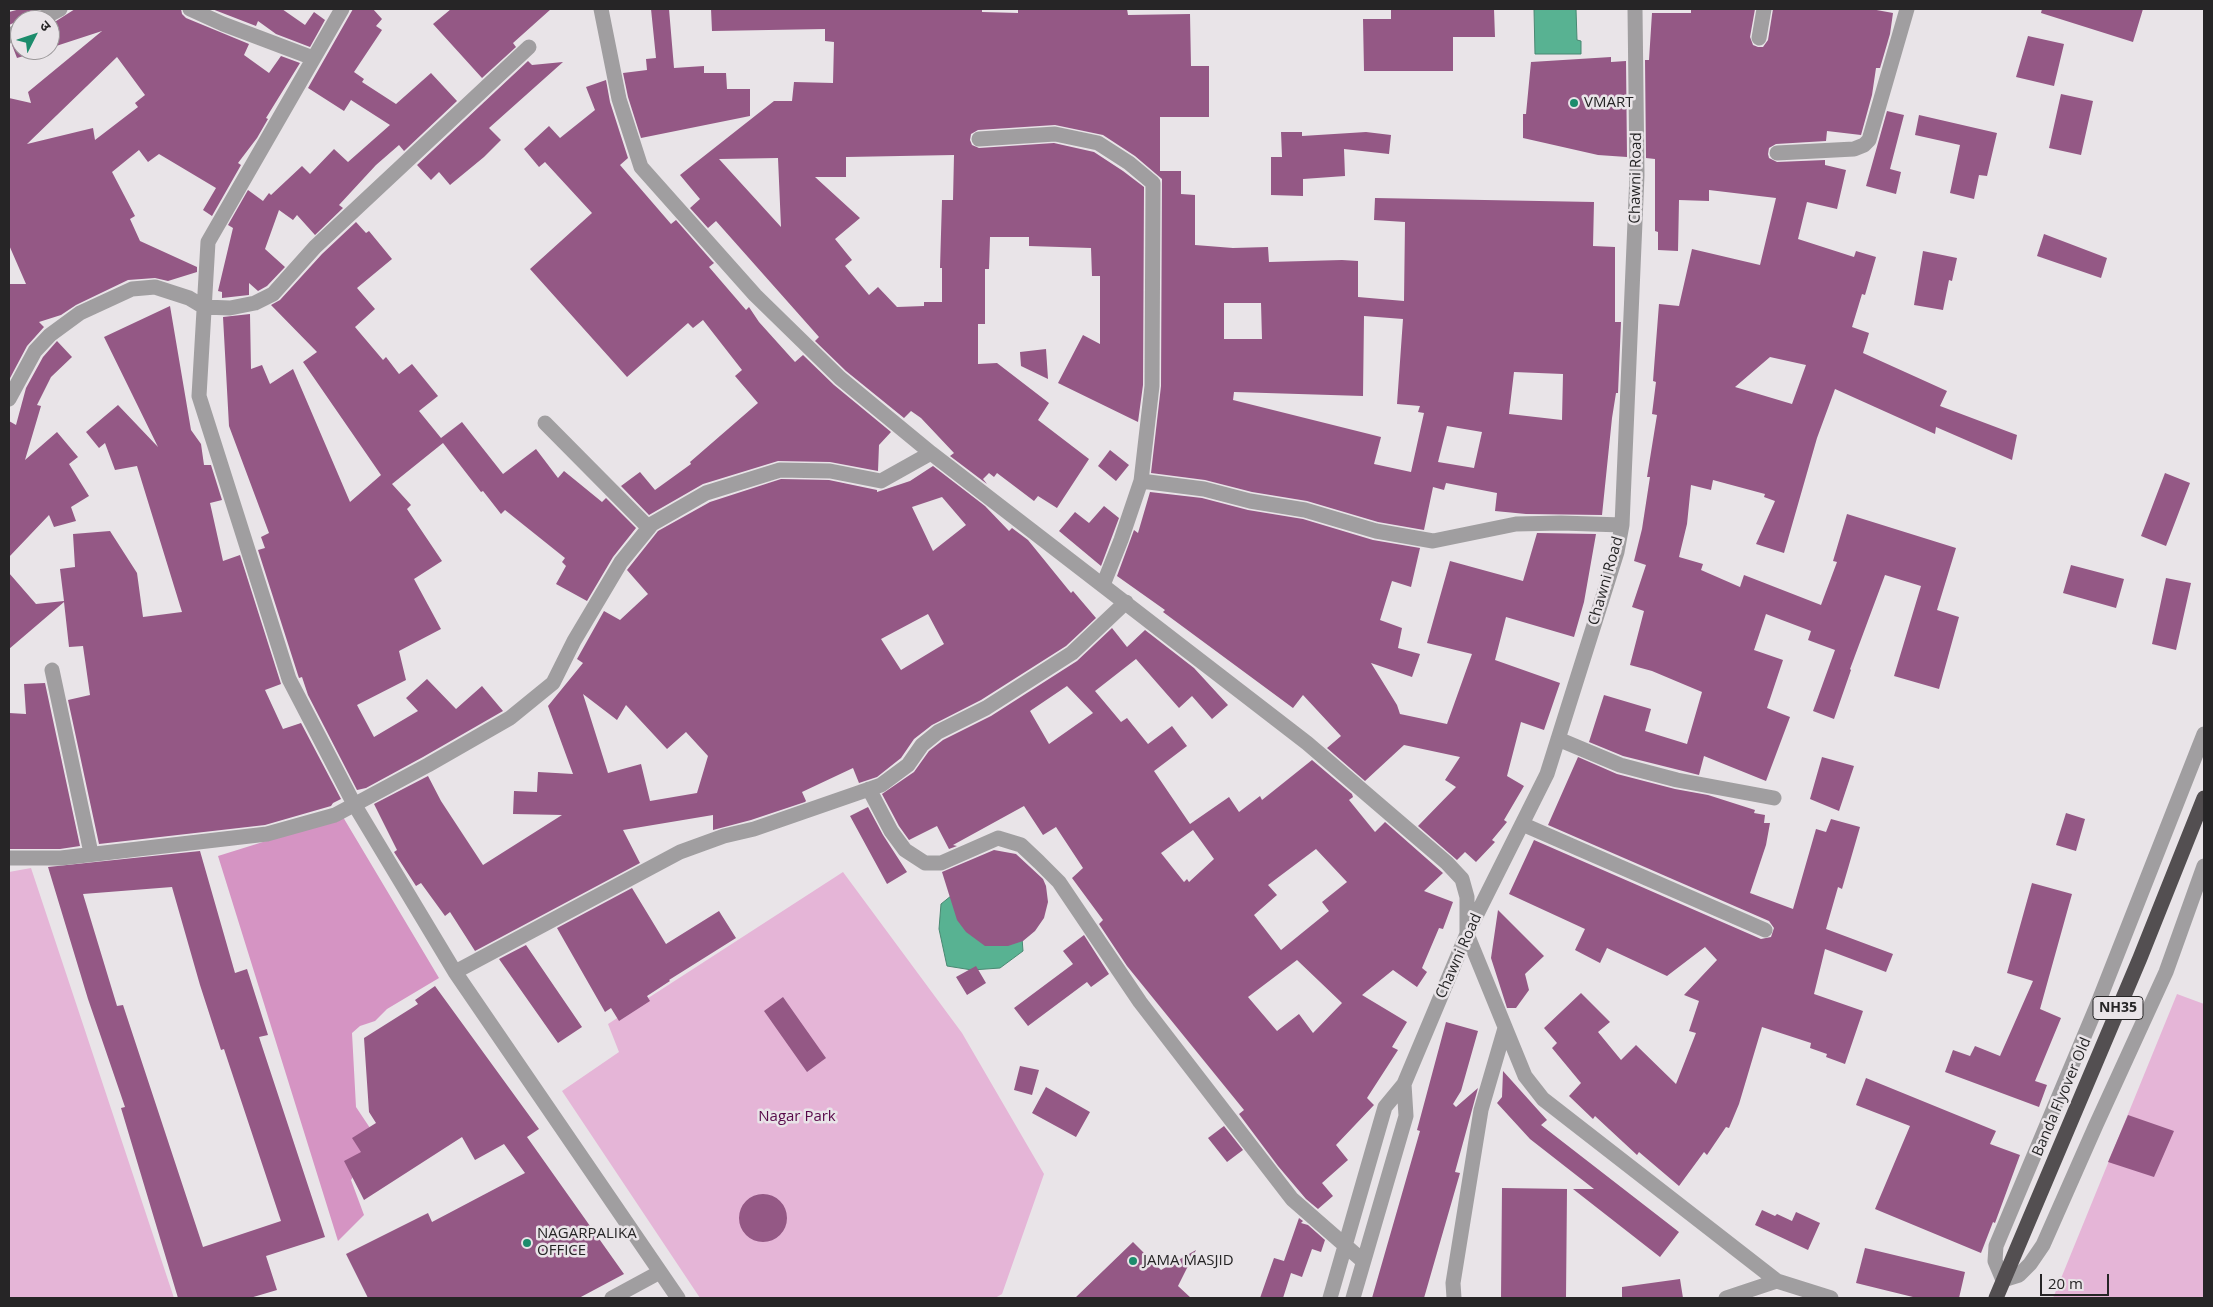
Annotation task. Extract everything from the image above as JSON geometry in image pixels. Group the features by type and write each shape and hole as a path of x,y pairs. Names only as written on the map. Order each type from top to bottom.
{"highway":[{"name":"Banda Flyover Old","path":"1996,1298 2140,958 2204,798"}],"street":[{"path":"190,9 223,24 313,58"},
{"path":"342,9 208,242 200,396 289,679 354,804 455,972 678,1298"},
{"path":"601,9 619,99 641,167 769,309 840,378 931,453 1307,743 1448,863 1462,879 1467,897 1467,934 1525,1076 1543,1099 1777,1281 1831,1298"},
{"name":"Chawni Road","path":"1330,1298 1385,1107 1404,1084 1467,934 1546,774 1617,552 1622,525 1637,175 1635,9"},
{"path":"1759,38 1764,9"},
{"path":"1777,153 1854,149 1864,145 1868,140 1907,9"},
{"path":"9,400 35,351 50,335 80,313 132,289 155,287 189,298 204,307 230,308 255,303 272,294 315,247 529,47"},
{"path":"979,139 1055,134 1098,143 1129,163 1153,183 1152,386 1140,481 1121,540 1103,585"},
{"path":"545,423 649,528"},
{"path":"9,858 61,858 267,834 335,815 428,766 510,718 553,683 574,641 621,562 652,524 706,493 780,470 830,471 881,481 931,453"},
{"path":"1140,481 1204,489 1305,510 1376,531 1434,541 1516,524 1561,522 1622,525"},
{"path":"455,972 680,852 724,836 754,829 881,785 908,764 922,745 938,732 986,708 1072,653 1126,602"},
{"path":"52,670 91,853"},
{"path":"2204,734 2096,1008 1996,1246 1995,1261 2003,1280 2020,1274 2044,1245 2166,972 2204,866"},
{"path":"1558,739 1620,765 1677,780 1774,798"},
{"path":"869,789 891,831 905,850 925,863 941,863 998,838 1021,845 1040,862 1059,882 1140,1002 1292,1199 1363,1261"},
{"path":"1522,824 1765,930"},
{"path":"1454,1298 1453,1283 1481,1110 1505,1028"},
{"name":"Chawni Road","path":"1353,1298 1406,1116 1404,1084"},
{"path":"612,1298 660,1272"},
{"path":"1726,1298 1755,1293 1777,1281"}],"green space":[{"path":"31,868 174,1298 9,1298 9,872"},
{"name":"Nagar Park","path":"843,872 962,1033 1044,1174 1002,1294 995,1298 700,1298 562,1091 619,1052 608,1024"},
{"path":"2177,994 2204,1004 2204,1298 2053,1298"}],"shaded area":[{"path":"1534,9 1576,9 1577,40 1581,41 1581,54 1535,54"},
{"path":"343,817 439,978 387,1009 375,1021 360,1026 352,1033 356,1107 370,1128 372,1147 351,1180 364,1215 338,1241 218,856"},
{"path":"967,883 1022,938 1023,951 1000,968 972,970 947,966 939,929 941,904"}],"building":[{"path":"35,9 36,10 16,10"},
{"path":"75,9 181,9 182,14 186,18 249,44 244,55 269,73 281,56 300,63 266,118 268,119 257,138 238,163 241,165 212,216 203,210 216,188 159,154 148,162 139,150 112,172 135,216 130,219 140,241 197,267 197,272 168,281 155,278 128,280 76,305 61,315 39,322 44,327 27,346 9,380 9,284 26,284 9,245 9,98 31,103 28,92 102,31 60,45 60,19","holes":["117,57 145,95 135,103 138,107 95,140 93,128 27,144"]},
{"path":"212,9 282,9 305,25 314,12 325,20 310,47 276,34 258,21 256,26"},
{"path":"353,9 373,9 382,19 376,26 382,30 354,72 364,79 362,82 396,104 431,73 457,101 404,151 399,145 376,165 339,205 343,208 315,235 297,215 293,220 279,210 265,249 285,267 267,286 258,291 249,283 249,295 222,298 222,292 218,291 233,228 228,225 248,190 263,201 269,193 271,195 302,166 310,174 334,149 348,162 390,125 351,100 344,111 308,88"},
{"path":"451,9 551,9 513,43 516,47 482,78 433,24"},
{"path":"651,9 669,9 674,68 704,66 704,73 726,73 727,89 750,89 750,116 641,138 628,97 623,73 647,70 646,59 656,58"},
{"path":"711,9 958,9 1018,13 1018,9 1127,9 1128,15 1190,14 1191,66 1209,66 1209,117 1160,117 1160,171 1181,171 1181,194 1195,195 1195,245 1233,248 1268,247 1269,262 1358,261 1358,297 1404,301 1405,222 1374,220 1375,198 1594,202 1593,246 1615,247 1615,322 1621,322 1618,393 1616,393 1612,418 1602,515 1526,514 1495,511 1497,493 1446,483 1444,490 1433,487 1424,530 1378,522 1307,501 1252,492 1205,480 1151,473 1161,386 1162,179 1135,156 1103,135 1055,125 978,130 971,134 970,140 972,145 979,148 1054,143 1094,152 1144,187 1143,385 1138,422 1058,383 1083,335 1100,344 1100,276 1092,276 1091,248 1029,246 1029,237 990,237 989,269 985,269 985,324 978,324 978,364 997,363 1049,403 1038,420 1089,459 1057,508 1038,496 1034,501 997,473 994,477 989,473 983,479 987,484 950,456 954,453 921,418 911,411 904,418 846,371 815,341 819,337 716,221 708,228 690,208 700,199 680,175 774,101 792,101 794,82 833,83 834,42 825,41 825,29 712,31","holes":["954,155 953,200 942,200 940,268 942,268 942,302 924,302 924,306 897,307 878,287 869,295 845,266 852,260 835,239 860,218 815,177 846,177 846,157","778,158 781,227 719,159","1224,303 1261,303 1262,339 1224,339","1364,316 1403,319 1397,404 1420,406 1418,412 1424,413 1411,472 1374,464 1381,437 1233,400 1234,392 1363,396","1514,372 1563,374 1562,420 1509,414","1447,426 1482,432 1474,468 1438,462"]},
{"path":"1391,9 1494,9 1495,37 1453,37 1453,71 1364,71 1363,19 1391,19"},
{"path":"1691,9 1755,9 1750,37 1753,45 1763,47 1768,40 1773,9 1871,9 1893,13 1890,34 1880,68 1876,68 1872,95 1861,135 1827,131 1826,141 1776,144 1769,148 1769,158 1777,162 1825,160 1825,165 1846,170 1837,209 1807,202 1798,239 1854,257 1856,251 1876,257 1865,295 1862,294 1852,327 1869,333 1863,353 1947,391 1940,406 2017,435 2012,460 1936,427 1935,434 1835,389 1817,438 1784,553 1756,544 1775,501 1764,497 1765,494 1713,480 1711,490 1691,485 1687,524 1679,557 1703,564 1701,570 1740,587 1744,575 1821,605 1837,562 1833,561 1847,514 1956,548 1937,610 1959,617 1939,689 1894,676 1921,586 1885,575 1850,669 1834,719 1813,711 1835,650 1808,640 1811,631 1766,614 1754,650 1783,660 1767,708 1790,717 1766,781 1704,756 1699,775 1623,756 1589,742 1604,695 1651,709 1645,731 1687,744 1702,692 1652,671 1630,665 1644,611 1632,607 1646,565 1634,561 1642,529 1650,477 1647,477 1657,415 1652,414 1656,382 1653,381 1659,304 1679,306 1692,249 1760,265 1776,198 1709,190 1709,201 1679,200 1678,251 1658,250 1658,232 1655,231 1655,159 1646,158 1645,60 1649,60 1652,13 1691,13","holes":["1770,357 1806,365 1792,404 1735,387"]},
{"path":"2042,9 2143,9 2133,42 2041,13"},
{"path":"2028,36 2064,44 2054,86 2016,77"},
{"name":"VMART","path":"1611,57 1611,62 1626,61 1627,157 1598,155 1523,138 1523,114 1526,114 1531,62"},
{"path":"528,61 532,65 563,62 489,128 501,140 484,157 450,185 439,172 431,180 417,165"},
{"path":"606,80 610,102 628,158 620,165 671,224 676,220 714,263 709,267 746,310 749,307 759,322 795,362 803,355 834,385 891,432 879,445 878,471 830,462 778,461 703,484 649,515 621,486 640,472 655,490 691,464 690,462 758,403 735,376 742,370 703,320 693,328 688,323 627,377 530,269 592,213 545,162 539,167 524,149 549,126 560,138 595,110 586,87"},
{"path":"2061,94 2093,101 2081,155 2049,148"},
{"path":"1887,111 1904,115 1890,169 1901,172 1896,194 1866,186"},
{"path":"1919,115 1997,133 1987,176 1979,175 1974,199 1950,193 1960,145 1915,135"},
{"path":"1281,132 1302,132 1302,136 1366,132 1391,135 1389,154 1344,149 1345,176 1303,179 1303,196 1271,195 1271,157 1282,157"},
{"path":"356,222 366,233 369,231 392,259 357,288 375,309 355,327 383,360 386,357 399,374 412,364 438,396 419,411 441,438 462,422 503,474 536,449 558,478 564,471 602,502 606,498 636,528 613,557 587,601 556,584 566,566 562,562 565,558 505,510 501,514 483,491 481,492 443,443 392,484 411,505 407,509 442,561 414,579 441,629 399,651 406,680 357,705 374,737 418,711 406,698 427,679 456,709 482,686 503,711 366,788 357,790 308,695 302,677 299,678 258,550 265,548 261,537 269,533 229,426 223,317 250,314 251,369 262,365 270,384 293,369 350,502 381,475 303,362 317,352 271,305 280,300 322,254"},
{"path":"2044,234 2107,258 2101,278 2037,256"},
{"path":"1923,251 1957,258 1952,281 1949,280 1943,310 1914,305"},
{"path":"170,306 191,430 201,444 204,465 211,465 222,500 210,503 223,561 240,555 281,684 265,690 283,729 301,723 341,799 331,806 265,825 99,844 68,700 90,695 83,646 69,647 64,602 9,649 9,573 36,604 64,601 60,569 75,567 73,534 110,531 137,573 143,617 182,612 137,466 115,470 105,443 99,448 86,432 118,405 158,447 104,337"},
{"path":"57,341 72,357 51,377 37,405 41,406 25,460 57,432 78,457 69,464 89,496 71,507 76,521 54,527 49,515 9,557 9,421 16,425 26,388 43,357"},
{"path":"1046,349 1048,379 1021,366 1020,352"},
{"path":"1110,450 1129,465 1116,481 1098,466"},
{"path":"933,466 985,506 1009,531 1012,528 1028,540 1071,593 1073,591 1096,618 1066,646 981,700 932,725 914,739 901,758 877,777 859,783 853,768 802,792 805,802 713,830 713,815 623,830 640,863 475,951 450,912 445,916 421,883 416,886 394,852 397,850 374,804 428,776 441,801 483,865 562,815 513,814 514,791 537,792 538,772 573,774 548,706 583,663 577,659 604,611 620,620 648,594 627,570 658,531 710,502 781,479 829,480 877,490 877,492 910,481","holes":["942,497 966,525 933,551 912,507","928,614 944,644 901,670 881,639","583,694 617,720 626,705 667,749 686,732 708,756 697,793 650,801 641,764 608,773"]},
{"path":"2165,473 2190,483 2166,546 2141,536"},
{"path":"1150,492 1202,498 1248,510 1303,519 1373,540 1420,548 1411,587 1392,581 1380,620 1402,628 1398,648 1420,654 1412,677 1371,663 1397,705 1400,714 1447,724 1472,654 1427,643 1450,561 1523,581 1537,533 1596,534 1584,602 1574,637 1506,617 1495,660 1560,683 1544,730 1521,722 1507,776 1524,786 1504,820 1507,822 1492,840 1495,842 1476,862 1465,852 1457,860 1418,826 1456,787 1445,780 1460,757 1404,745 1365,781 1327,748 1341,736 1303,695 1293,708 1163,612 1165,610 1117,576 1134,530 1138,533"},
{"path":"1104,506 1119,518 1101,566 1059,531 1075,512 1089,523"},
{"path":"2071,565 2124,579 2116,608 2063,593"},
{"path":"2166,578 2191,583 2176,650 2152,644"},
{"path":"1112,628 1127,647 1145,630 1194,668 1228,705 1212,719 1192,696 1179,708 1136,659 1095,691 1121,722 1127,718 1148,744 1172,726 1187,746 1154,771 1190,824 1229,797 1239,812 1260,796 1262,800 1312,760 1352,794 1353,797 1349,800 1375,832 1385,822 1443,873 1424,891 1453,902 1443,929 1439,928 1422,968 1427,972 1417,987 1393,970 1362,995 1407,1022 1392,1047 1398,1050 1367,1098 1374,1105 1336,1145 1348,1160 1322,1183 1333,1196 1318,1209 1306,1199 1278,1166 1239,1114 1244,1110 1127,966 1099,924 1103,920 1072,878 1083,868 1056,827 1043,835 1024,806 949,849 937,826 909,840 899,826 882,794 914,772 929,751 943,740 991,716 1077,661","holes":["1067,686 1093,713 1049,744 1030,711","1193,830 1214,859 1189,882 1187,879 1184,882 1161,853","1316,849 1347,882 1322,902 1329,911 1281,950 1254,915 1277,895 1268,885","1297,960 1342,1003 1313,1033 1299,1014 1277,1031 1248,997"]},
{"path":"45,683 80,846 60,849 9,849 9,713 26,714 24,684"},
{"path":"1578,757 1617,774 1675,789 1708,795 1755,810 1754,813 1765,815 1764,823 1770,823 1766,845 1750,893 1793,909 1816,829 1826,832 1831,819 1860,827 1842,889 1838,887 1826,929 1893,954 1886,972 1825,949 1814,994 1863,1011 1845,1064 1826,1057 1827,1054 1810,1048 1811,1043 1762,1027 1739,1104 1729,1128 1726,1127 1707,1155 1704,1152 1679,1186 1639,1152 1637,1155 1595,1116 1593,1119 1569,1096 1581,1083 1552,1048 1557,1043 1544,1028 1581,993 1610,1022 1598,1032 1621,1060 1636,1045 1676,1084 1696,1033 1689,1031 1699,1001 1684,995 1717,960 1705,947 1667,976 1607,948 1600,963 1575,950 1585,929 1509,894 1534,840 1761,939 1771,937 1774,928 1769,921 1548,825"},
{"path":"1822,757 1854,766 1839,811 1810,799"},
{"path":"868,807 883,835 907,872 887,884 850,816"},
{"path":"2066,813 2085,819 2076,851 2056,845"},
{"path":"994,850 1016,854 1043,879 1046,886 1048,902 1044,918 1035,931 1023,941 1008,946 985,946 966,932 957,920 942,872"},
{"path":"200,851 235,973 247,969 268,1035 259,1037 325,1237 266,1256 277,1290 250,1298 178,1298 121,1108 125,1107 88,999 48,867","holes":["172,887 221,1050 224,1049 281,1221 203,1247 123,1005 117,1006 83,894"]},
{"path":"2032,883 2072,894 2040,1009 2061,1018 2035,1081 2047,1085 2039,1107 1945,1072 1953,1050 1970,1056 1975,1046 2000,1056 2033,981 2007,973"},
{"path":"632,888 666,944 719,911 736,938 669,980 647,996 650,1001 619,1021 611,1008 605,1012 557,928"},
{"path":"1498,910 1544,956 1525,974 1529,990 1516,1008 1507,1008 1491,958"},
{"path":"1084,935 1109,974 1091,987 1087,982 1028,1026 1014,1008 1073,964 1063,951"},
{"path":"526,945 582,1027 558,1043 499,959"},
{"path":"976,966 986,983 967,995 956,977"},
{"path":"435,986 539,1129 527,1137 624,1274 579,1298 368,1298 346,1254 428,1213 432,1222 525,1173 504,1144 475,1160 462,1137 364,1200 344,1161 361,1152 352,1138 376,1123 369,1112 364,1038 418,1004 415,1000"},
{"path":"783,997 826,1058 807,1072 764,1011"},
{"path":"1446,1022 1478,1031 1461,1091 1453,1104 1456,1107 1478,1088 1455,1172 1460,1173 1424,1298 1372,1298 1420,1131 1417,1130"},
{"path":"1020,1066 1039,1070 1032,1095 1014,1090"},
{"path":"1503,1071 1547,1120 1541,1125 1679,1232 1660,1257 1573,1189 1594,1189 1530,1139 1497,1103 1502,1097"},
{"path":"1866,1078 1996,1131 1990,1144 2020,1155 1995,1223 1993,1222 1981,1253 1875,1209 1910,1126 1856,1105"},
{"path":"1046,1087 1090,1112 1076,1137 1032,1113"},
{"path":"2128,1115 2174,1131 2154,1177 2108,1162"},
{"path":"1224,1126 1243,1150 1227,1162 1208,1138"},
{"path":"1502,1188 1567,1189 1566,1298 1501,1298"},
{"path":"758,1194 768,1194 780,1201 787,1213 787,1223 780,1235 768,1242 758,1242 750,1238 743,1231 739,1223 739,1213 743,1205 750,1198"},
{"path":"1762,1210 1792,1221 1796,1212 1820,1223 1808,1250 1755,1225"},
{"path":"1299,1218 1303,1221 1301,1223 1308,1225 1325,1240 1321,1252 1312,1249 1302,1277 1291,1273 1283,1298 1260,1298 1274,1258 1284,1261"},
{"name":"JAMA MASJID","path":"1133,1242 1161,1270 1196,1250 1178,1286 1191,1298 1075,1298"},
{"path":"1865,1248 1965,1272 1959,1298 1917,1298 1856,1283"},
{"path":"1680,1279 1683,1298 1622,1298 1622,1287"}],"place":[{"name":"VMART","path":"1574,103"},
{"name":"NAGARPALIKA OFFICE","path":"527,1243"},
{"name":"JAMA MASJID","path":"1133,1261"}]}
